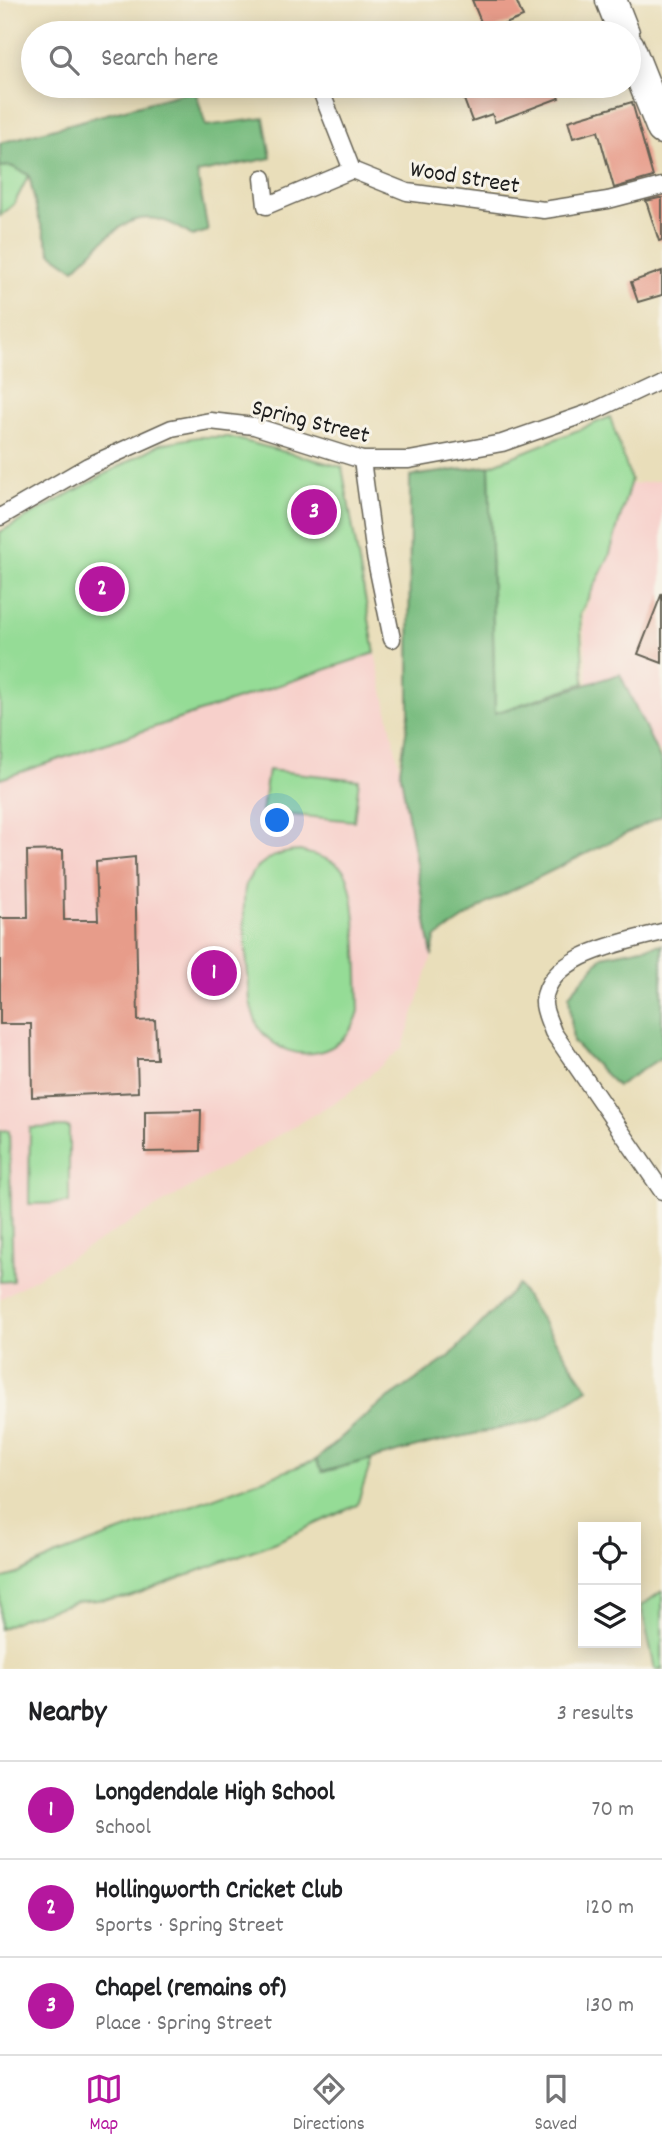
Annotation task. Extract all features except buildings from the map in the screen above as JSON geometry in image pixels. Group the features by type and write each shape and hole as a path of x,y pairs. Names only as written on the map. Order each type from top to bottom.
{"highway":[{"path":"611,0 619,21"},
{"path":"641,81 662,129"}],"street":[{"path":"262,178 266,206 352,170 323,98"},
{"name":"Wood Street","path":"352,170 407,192 544,210 608,200 662,186"},
{"name":"Spring Street","path":"0,517 88,466 172,428 210,421 254,426 362,460 409,460 502,443 594,411 662,379"},
{"path":"362,460 375,556 392,639"},
{"path":"662,932 609,946 575,961 550,982 544,1003 553,1032 662,1191"}],"shaded area":[{"path":"662,480 662,754 588,685 583,617 625,506 627,485"},
{"path":"375,653 400,770 432,956 403,1047 345,1096 0,1299 0,779"}],"green space":[{"path":"166,98 197,98 206,126 264,118 271,158 197,173 208,231 192,236 173,224 156,219 141,219 114,231 74,269 51,253 38,216 29,175 11,166 0,167 0,143"},
{"path":"11,166 29,175 14,204 0,216 0,167"},
{"path":"610,417 631,480 609,557 580,614 584,683 495,713 489,466"},
{"path":"198,437 229,437 342,467 375,653 0,779 0,532 160,444"},
{"path":"489,466 495,713 620,674 662,763 662,816 489,902 435,938 432,956 400,770 409,714 410,476"},
{"path":"268,770 359,780 354,821 262,812"},
{"path":"300,851 335,863 344,871 349,881 356,938 359,1011 353,1026 331,1047 318,1052 303,1053 289,1051 275,1044 258,1026 250,1002 244,920 245,890 251,874 269,859"},
{"path":"662,944 662,1057 617,1086 573,1042 569,995 603,956"},
{"path":"69,1127 69,1203 29,1204 30,1128"},
{"path":"9,1130 13,1281 0,1282 0,1131"},
{"path":"518,1285 588,1389 540,1420 432,1443 322,1472 316,1460 372,1410 449,1357"},
{"path":"372,1459 357,1505 278,1541 129,1597 76,1602 23,1618 0,1629 0,1579 18,1574 54,1556 316,1460 323,1472"},
{"path":"662,1591 662,1669 655,1669 641,1606"}],"place":[{"name":"Chapel (remains of)","path":"314,512"},
{"name":"Hollingworth Cricket Club","path":"102,589"},
{"name":"Longdendale High School","path":"214,973"}]}
